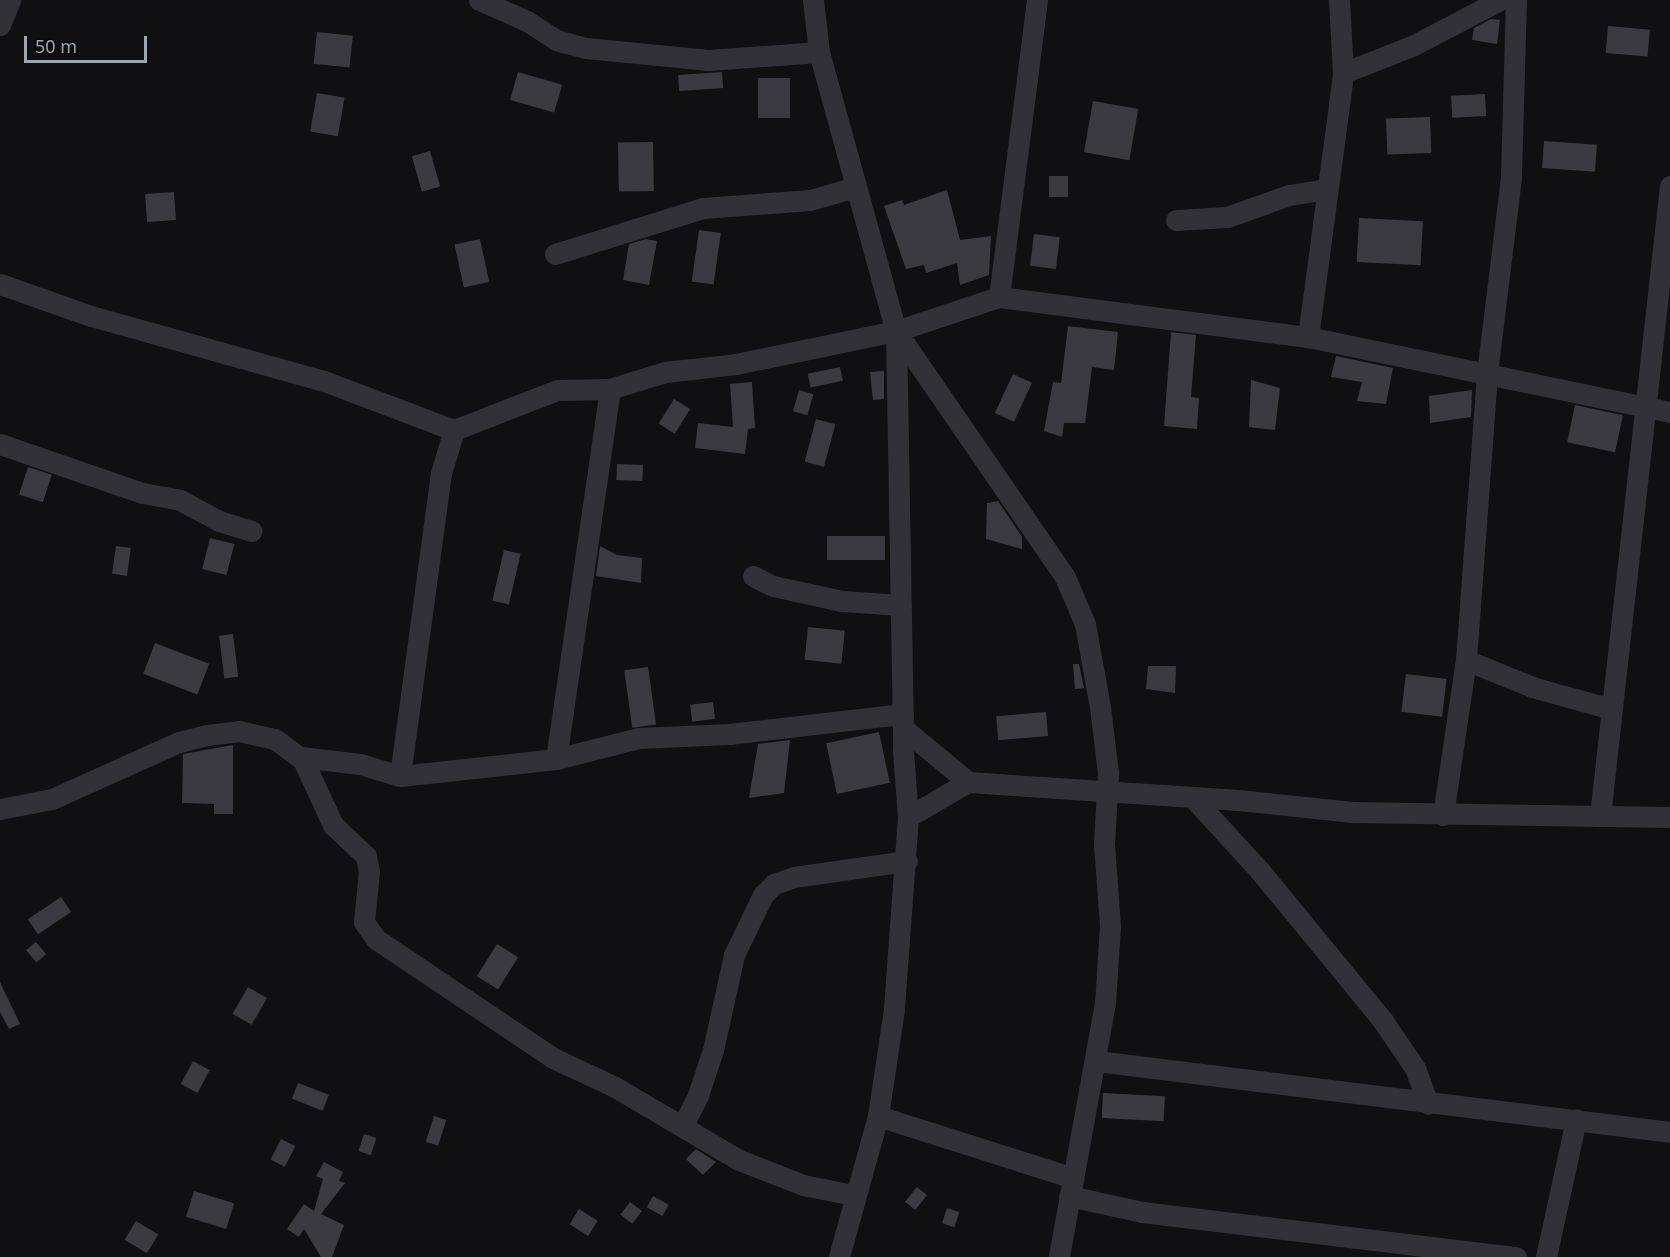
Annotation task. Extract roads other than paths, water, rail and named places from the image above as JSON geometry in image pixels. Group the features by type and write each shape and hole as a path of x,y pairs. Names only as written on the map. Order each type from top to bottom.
{"street":[{"path":"0,25 10,0"},
{"path":"479,0 527,21 556,39 586,48 708,60 819,52"},
{"path":"813,0 819,52 896,331 903,721 909,817 894,1009 878,1116 853,1195 839,1257"},
{"path":"999,297 1037,0"},
{"path":"1308,338 1343,73 1339,0"},
{"path":"1343,73 1414,45 1500,0"},
{"path":"1443,815 1466,660 1487,373 1511,177 1516,0"},
{"path":"1600,816 1670,186"},
{"path":"555,254 703,208 810,200 856,187"},
{"path":"1176,220 1227,217 1289,195 1327,189"},
{"path":"0,284 91,316 324,381 454,430 557,390 610,389 665,372 736,364 896,331 999,297 1308,338 1647,404 1670,412"},
{"path":"896,331 1065,577 1085,624 1108,773 1106,794 1110,926 1097,1061 1059,1257"},
{"path":"556,759 610,389"},
{"path":"400,776 441,473 454,430"},
{"path":"0,444 142,493 180,500 219,521 251,531"},
{"path":"753,576 773,586 842,601 901,605"},
{"path":"1466,660 1532,687 1612,708"},
{"path":"0,808 52,799 179,742 226,731 264,735 301,757 360,764 400,776 556,759 639,738 903,721 968,782"},
{"path":"301,757 333,825 367,859 364,922 375,939 553,1058 615,1087 739,1160 803,1185 853,1195"},
{"path":"909,817 968,782 1106,794 1443,815 1670,817"},
{"path":"1195,800 1260,871 1383,1021 1415,1068 1428,1104"},
{"path":"683,1125 698,1095 713,1050 734,955 763,895 774,884 794,877 906,861"},
{"path":"1097,1061 1428,1104 1576,1119 1670,1132"},
{"path":"878,1116 1142,1212 1516,1257"},
{"path":"1546,1257 1576,1119"}]}
